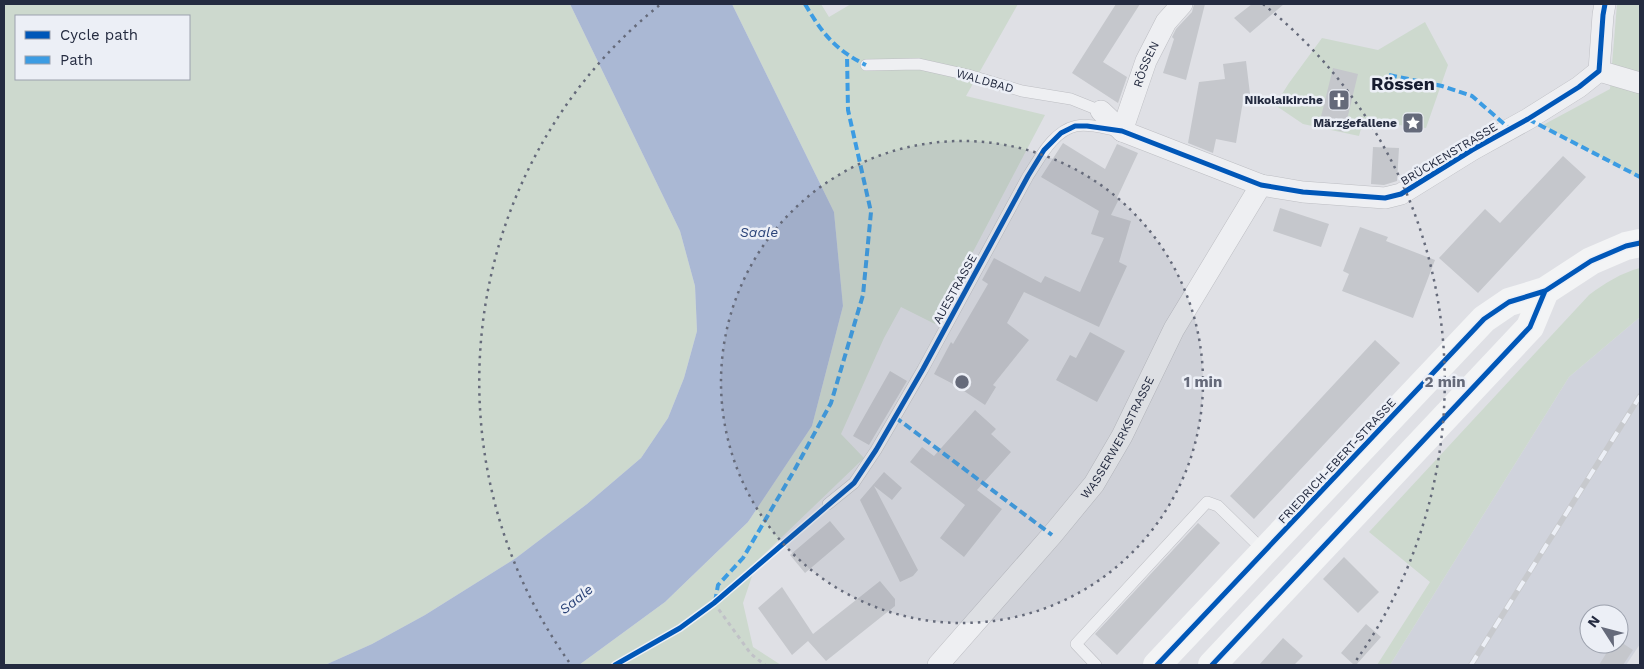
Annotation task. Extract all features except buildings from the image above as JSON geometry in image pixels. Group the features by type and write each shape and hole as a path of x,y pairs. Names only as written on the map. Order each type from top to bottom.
{"street":[{"name":"RÖSSEN","path":"1122,131 1146,61 1166,22 1182,4"},
{"path":"1605,4 1599,72 1640,83"},
{"name":"BRÜCKENSTRASSE","path":"1122,131 1260,184 1303,192 1385,198 1401,194 1472,150 1528,119 1599,72"},
{"path":"1101,111 1122,131"},
{"name":"WASSERWERKSTRASSE","path":"938,665 1094,484 1122,436 1174,329 1260,184"},
{"name":"FRIEDRICH-EBERT-STRASSE","path":"1157,665 1484,319 1509,302 1545,291 1591,261 1626,246 1640,244"},
{"path":"1212,665 1530,327 1545,291"}],"lane":[{"name":"WALDBAD","path":"866,65 919,64 968,75 1022,91 1070,99 1101,111"},
{"name":"AUESTRASSE","path":"828,504 854,483 876,450 1044,150 1061,133 1075,126 1122,131"},
{"path":"1096,665 1076,644 1207,502 1218,506 1265,552"}],"path":[{"path":"714,603 751,654 765,665"}],"shaded area":[{"path":"4,4 570,4 680,231 695,286 697,331 684,378 668,418 641,458 587,504 516,558 425,615 372,644 325,665 4,665"},
{"path":"732,4 821,4 829,17 851,4 1018,4 966,96 1045,115 935,324 901,307 884,338 841,434 864,458 757,561 743,603 753,647 781,665 579,665 665,602 748,522 812,426 843,306 834,212"},
{"path":"1617,4 1640,4 1640,179 1543,125 1610,89"},
{"path":"1425,22 1448,65 1426,128 1363,121 1359,136 1303,124 1275,105 1322,38 1378,50"},
{"path":"1640,268 1640,317 1569,377 1390,665 1377,665 1430,582 1369,532 1589,295 1613,279"},
{"path":"1640,317 1640,644 1626,665 1390,665 1569,377"}],"water":[{"name":"Saale","path":"570,4 732,4 834,212 843,306 812,426 748,522 665,602 579,665 325,665 372,644 425,615 516,558 587,504 641,458 668,418 684,378 697,331 695,286 680,231"}],"railway":[{"path":"1471,665 1640,396"}],"marked path":[{"path":"805,4 817,24 830,40 846,53 866,65"},
{"path":"715,602 718,585 743,558 831,403 863,295 871,212 848,110 847,55"},
{"path":"1389,75 1442,86 1472,96 1510,129"},
{"path":"1528,119 1640,177"},
{"path":"895,417 1052,535"}],"cycle path":[{"path":"615,665 680,628 714,603 854,483 876,450 923,369 1028,176 1044,150 1061,133 1075,126 1122,131 1261,185 1303,192 1385,198 1401,194 1472,150 1528,119 1579,87 1599,71 1605,4"},
{"path":"1157,665 1484,319 1509,302 1545,291 1591,261 1626,246 1640,243"},
{"path":"1212,665 1530,327 1545,291"}],"place":[{"name":"Nikolaikirche","path":"1339,100"},
{"name":"Märzgefallene","path":"1413,123"}],"district":[{"name":"Rössen","path":"1403,83"}]}
